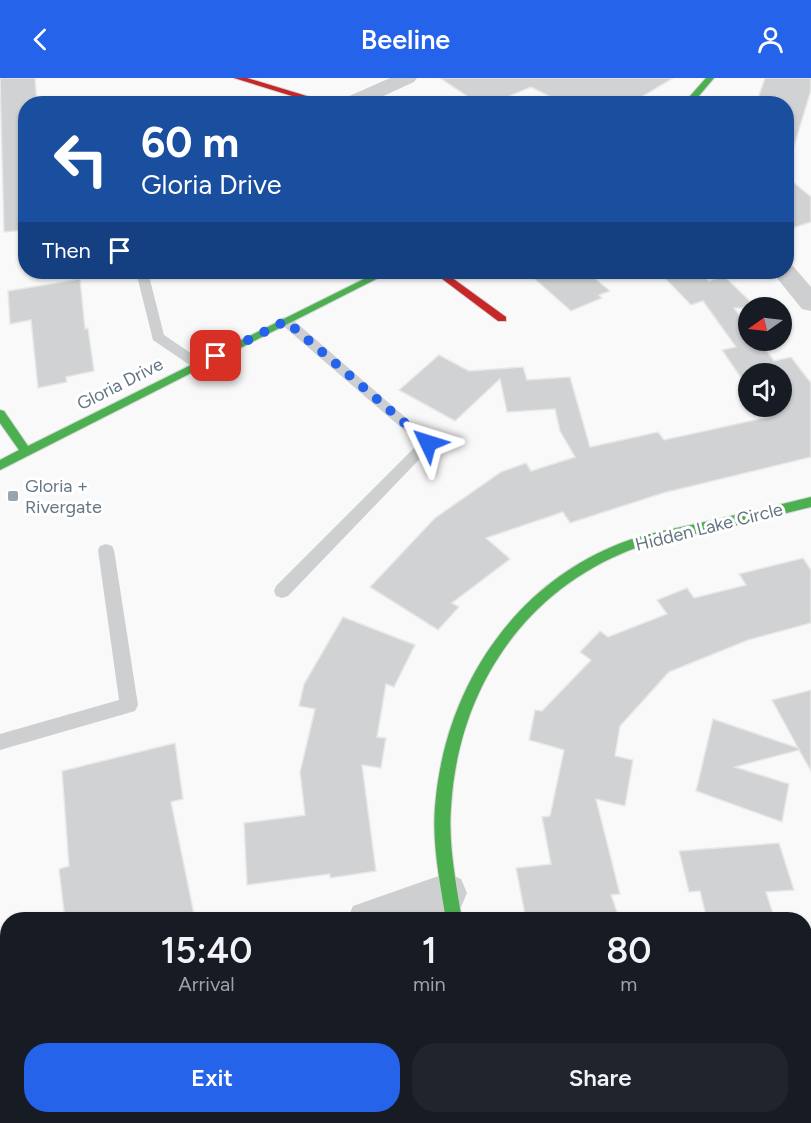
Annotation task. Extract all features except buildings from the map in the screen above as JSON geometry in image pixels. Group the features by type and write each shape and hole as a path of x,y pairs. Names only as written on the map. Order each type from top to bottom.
{"street":[{"path":"238,78 301,96"},
{"path":"365,96 407,78"},
{"path":"694,96 710,78"},
{"name":"Gloria Drive","path":"0,465 370,279"},
{"path":"448,279 502,319"},
{"path":"790,279 811,303"},
{"path":"0,414 26,452"},
{"name":"Hidden Lake Circle","path":"451,906 441,834 444,783 451,741 465,698 485,659 514,622 544,593 585,565 617,550 646,540 811,502"},
{"path":"415,912 451,906"}],"lane":[{"path":"144,279 158,337 199,365"},
{"path":"282,591 428,443 286,321"},
{"path":"0,742 129,705 106,550"}],"traffic: fast":[{"path":"694,96 710,78"},
{"path":"0,465 371,279"},
{"path":"0,414 26,452"},
{"path":"453,912 443,835 443,807 448,765 458,725 473,688 492,653 517,622 546,594 579,570 617,550 637,542 811,502"}],"traffic: jam":[{"path":"238,78 301,96"},
{"path":"448,279 502,319"}],"place":[{"name":"Gloria + Rivergate","path":"13,496"}],"route":[{"path":"216,356 286,321 428,443"}]}
